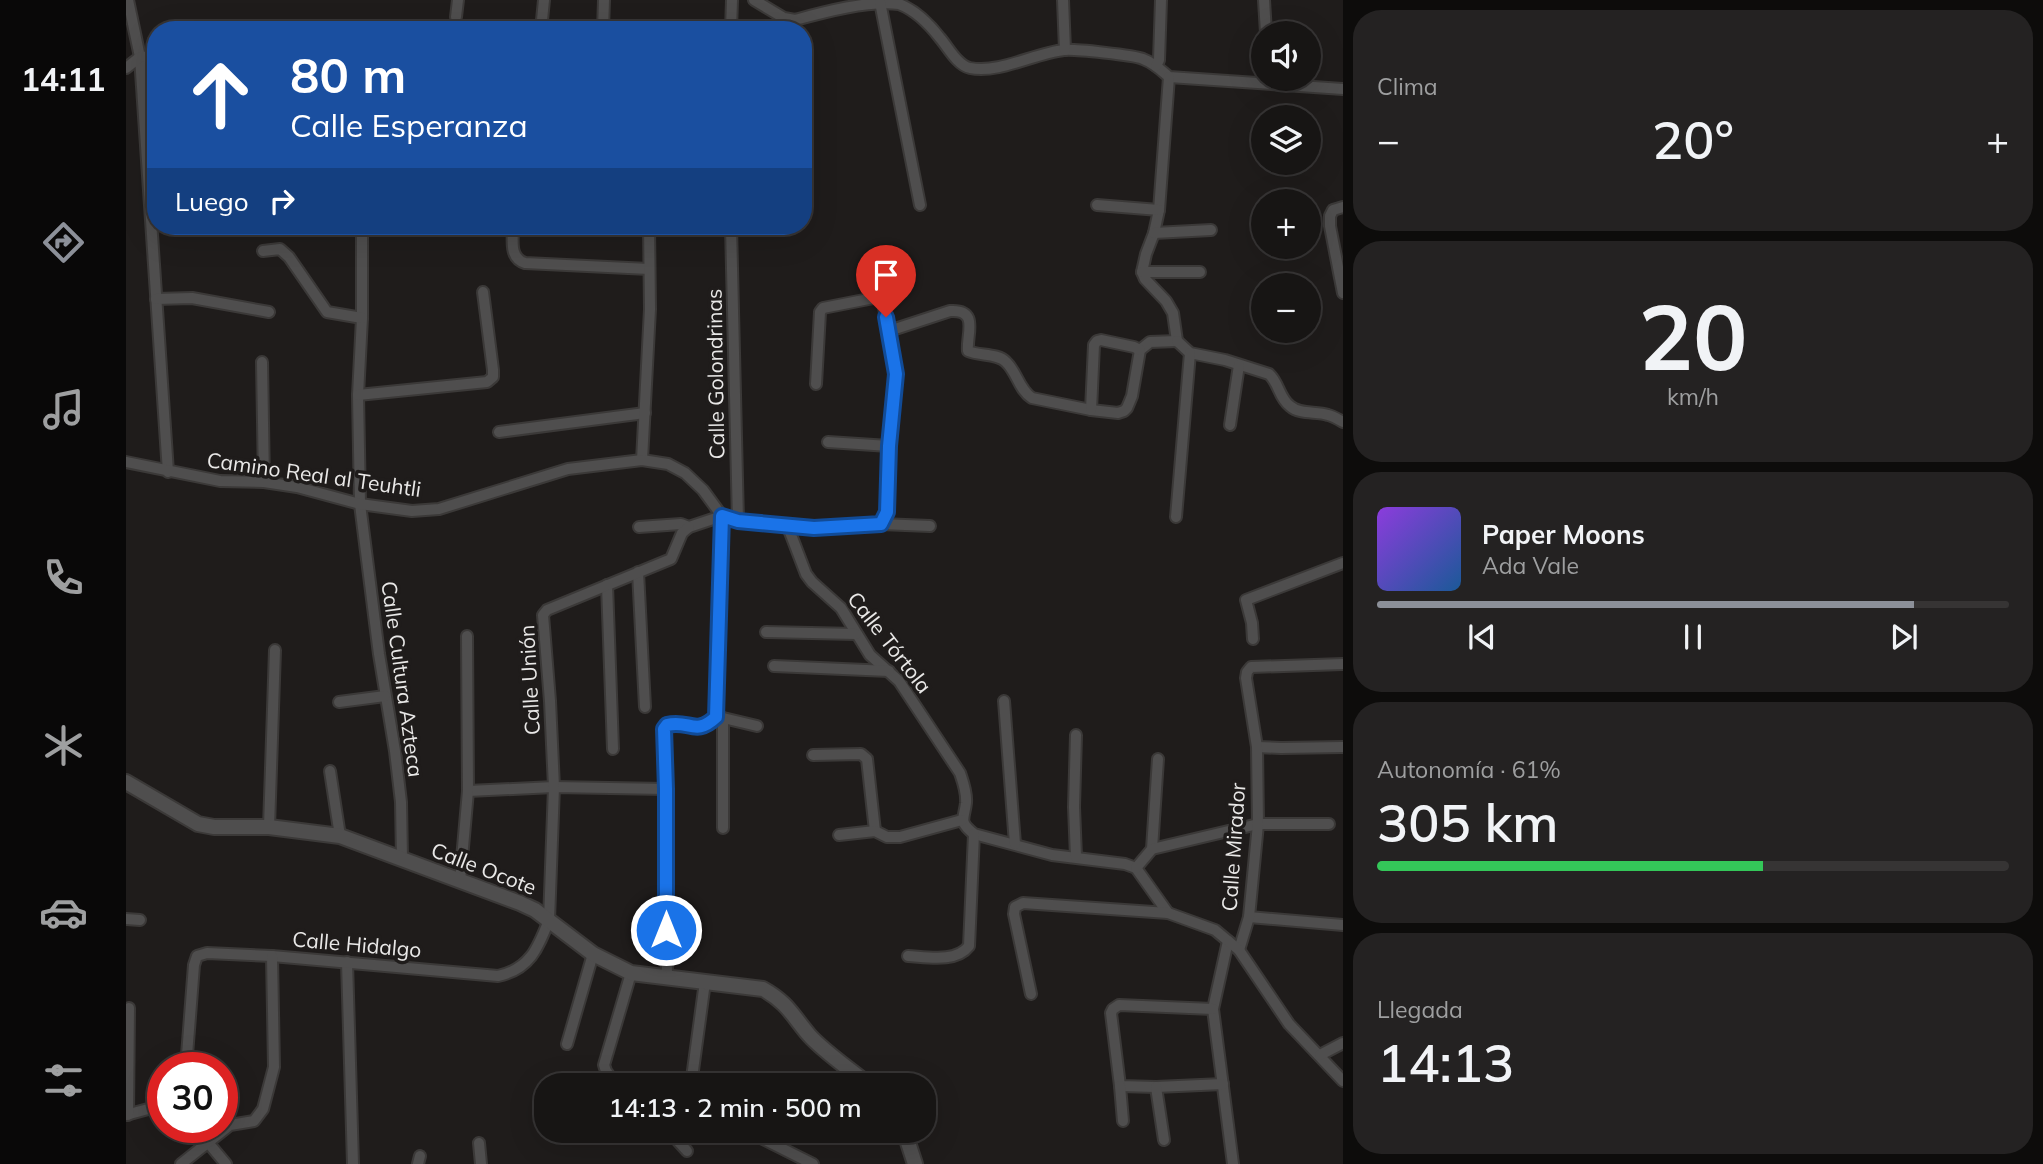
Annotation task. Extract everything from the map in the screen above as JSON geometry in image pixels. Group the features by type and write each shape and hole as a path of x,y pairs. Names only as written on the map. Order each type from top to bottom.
{"street":[{"path":"128,0 140,57 147,110"},
{"path":"456,17 457,0"},
{"path":"542,21 544,0"},
{"path":"603,21 604,0"},
{"path":"731,21 732,0"},
{"path":"754,0 784,18 795,20 837,4 898,4 912,10 968,68 989,68 1065,50 1142,58 1169,77 1251,81"},
{"path":"1063,0 1065,50"},
{"path":"1156,66 1159,60 1161,0"},
{"path":"1264,0 1265,21"},
{"path":"880,2 920,205"},
{"path":"126,68 140,57 147,57"},
{"path":"1169,77 1159,210 1142,272 1145,279 1166,301 1173,313 1177,341 1190,353 1225,360 1269,374 1290,407 1298,411 1326,414 1343,422"},
{"path":"1321,87 1343,89"},
{"path":"1097,205 1159,210"},
{"path":"1338,209 1330,216 1330,226 1343,293"},
{"path":"1154,233 1211,230"},
{"path":"154,235 167,472"},
{"name":"Calle Cultura Azteca","path":"362,235 358,395 360,504 385,696 395,751 401,802 402,859"},
{"path":"513,235 514,255 517,261 649,270"},
{"path":"642,460 650,309 649,235"},
{"name":"Calle Golondrinas","path":"731,235 738,521"},
{"path":"263,251 279,249 289,257 327,312 362,318"},
{"path":"1142,272 1200,272"},
{"path":"358,395 487,382 493,377 493,370 483,292"},
{"path":"816,384 820,312 823,308 879,297 883,302 896,374 889,446 887,512 881,524"},
{"path":"156,299 192,298 269,313"},
{"path":"889,331 959,310 967,316 971,326 968,351 1007,362 1026,394 1032,398 1118,413 1127,408 1132,396 1140,351 1150,342 1177,341"},
{"path":"1091,410 1094,345 1097,341 1134,347 1140,351"},
{"path":"1176,517 1190,353"},
{"path":"262,362 264,482"},
{"path":"1230,425 1239,365"},
{"path":"499,432 645,413"},
{"path":"828,442 889,446"},
{"name":"Camino Real al Teuhtli","path":"126,462 220,481 264,482 297,487 360,504 412,511 439,509 568,469 642,460 668,464 685,473 703,490 722,516"},
{"path":"722,516 720,717 723,828"},
{"path":"639,527 681,524 689,527 722,516 738,521 788,527 881,524 930,526"},
{"name":"Calle Unión","path":"549,920 554,787 543,615 547,610 671,559 682,533 689,527"},
{"name":"Calle Tórtola","path":"788,527 812,582 841,608 870,655 889,671 910,695 960,773 966,802 962,820"},
{"path":"1253,639 1246,600 1343,563"},
{"path":"638,572 645,707"},
{"path":"607,584 613,748"},
{"path":"766,632 856,634"},
{"path":"460,881 468,791 467,636"},
{"path":"269,827 275,650"},
{"name":"Calle Mirador","path":"1239,950 1249,917 1258,824 1257,747 1246,686 1247,672 1251,667 1343,664"},
{"path":"774,666 889,671"},
{"path":"339,702 385,696"},
{"path":"1004,701 1015,844"},
{"path":"667,978 664,729 673,723 707,726 720,717 757,726"},
{"path":"1076,735 1076,857"},
{"path":"1257,747 1343,747"},
{"path":"813,755 861,754 867,759 874,831"},
{"path":"1136,868 1152,849 1158,759"},
{"path":"330,771 340,836"},
{"name":"Calle Ocote","path":"126,782 198,824 214,827 269,827 340,836 520,903 535,910 593,954 631,973 763,989 780,999 810,1037 854,1073"},
{"path":"468,791 554,787 666,789"},
{"path":"839,835 874,831 887,837 900,837 962,820 974,834 1052,855 1125,864 1136,868 1168,912"},
{"path":"1152,849 1258,824 1329,824"},
{"path":"908,956 953,957 964,954 969,946 974,834"},
{"path":"1031,994 1014,914 1015,907 1023,903 1168,912 1215,930 1239,950 1289,1024 1343,1081"},
{"path":"1249,917 1343,925"},
{"path":"126,919 140,920"},
{"name":"Calle Hidalgo","path":"187,1052 197,956 207,953 272,956 498,976 513,972 526,964 549,920"},
{"path":"1228,940 1213,1009 1233,1164"},
{"path":"568,1044 593,954"},
{"path":"238,1124 254,1121 263,1108 274,1067 272,956"},
{"path":"347,962 353,1164"},
{"path":"607,1073 604,1065 631,973"},
{"path":"693,1073 705,982"},
{"path":"1123,1121 1111,1013 1113,1009 1119,1005 1213,1009"},
{"path":"129,1008 127,1115 147,1109"},
{"path":"1320,1055 1343,1043"},
{"path":"1120,1086 1223,1084"},
{"path":"1156,1087 1164,1140"},
{"path":"181,1164 208,1143"},
{"path":"210,1143 226,1164"},
{"path":"479,1143 481,1164"},
{"path":"680,1143 687,1151"},
{"path":"771,1143 813,1164"},
{"path":"908,1143 915,1164"}],"route":[{"path":"666,930 664,729 673,723 707,726 716,717 722,516 738,521 788,527 881,524 887,512 889,446 896,374 886,317"}]}
